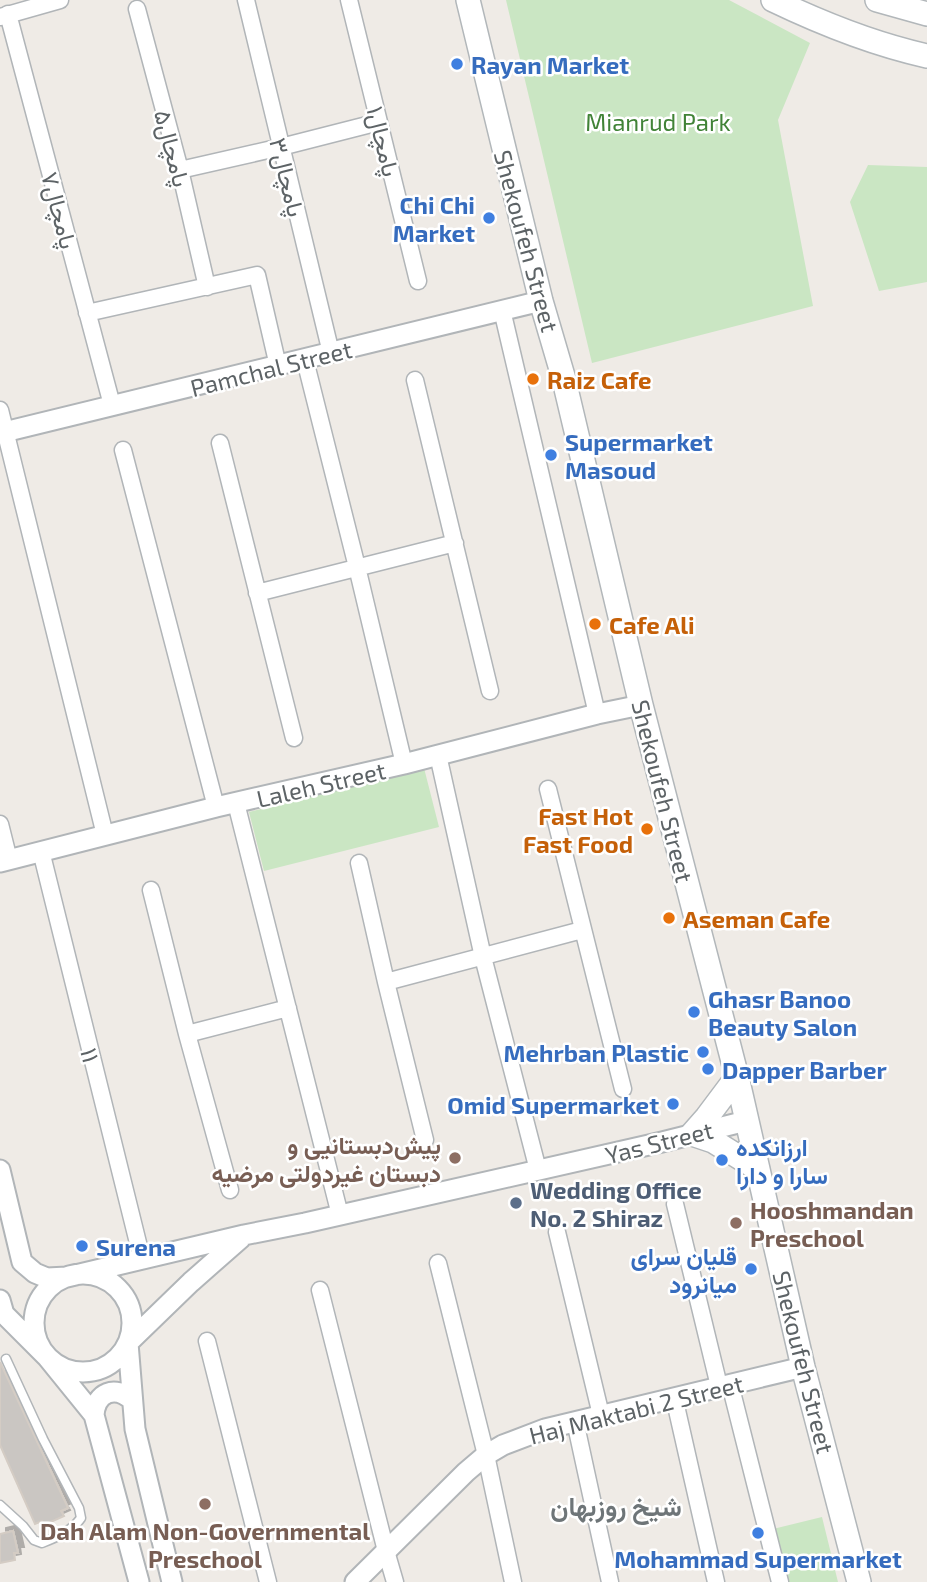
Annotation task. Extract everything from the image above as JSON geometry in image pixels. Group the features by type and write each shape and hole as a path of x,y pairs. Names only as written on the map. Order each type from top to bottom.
{"main road":[{"name":"Shekoufeh Street","path":"468,0 541,302 563,376 641,705 737,1077 803,1367 859,1582"},
{"path":"773,0 820,22 872,41 927,56"},
{"path":"877,0 927,14"},
{"path":"737,1077 692,1134 713,1141 758,1169"}],"street":[{"path":"4,15 60,0"},
{"name":"پامچال۳","path":"246,0 331,353"},
{"name":"پامچال۱","path":"349,0 418,281"},
{"name":"پامچال۵","path":"137,9 180,170 207,287"},
{"name":"پامچال۷","path":"4,15 112,405"},
{"path":"180,170 281,148 379,122"},
{"path":"87,313 257,275 278,366"},
{"name":"Pamchal Street","path":"3,433 541,302"},
{"path":"502,310 597,714"},
{"path":"304,360 404,764"},
{"path":"415,380 490,691"},
{"path":"0,410 3,433 104,835"},
{"path":"220,443 294,738"},
{"path":"123,450 216,807"},
{"path":"257,593 455,543"},
{"name":"Laleh Street","path":"4,861 641,705"},
{"path":"438,755 483,957 538,1170"},
{"path":"548,789 622,1089"},
{"path":"236,803 340,1214"},
{"path":"0,824 4,861"},
{"name":"۱۱","path":"41,851 142,1259"},
{"path":"359,863 425,1140"},
{"path":"151,890 230,1190"},
{"path":"386,982 582,930"},
{"path":"187,1034 288,1008"},
{"name":"Yas Street","path":"67,1277 746,1121"},
{"path":"0,1170 22,1262 35,1273 47,1278 83,1274 99,1277 113,1284 124,1297 131,1311 132,1327 128,1343 120,1357 107,1367 92,1372 75,1372 60,1367 47,1357 38,1343 34,1328 35,1311 47,1290 67,1277"},
{"path":"675,1204 780,1582"},
{"path":"557,1232 601,1415"},
{"name":"Yas Street","path":"128,1343 244,1235"},
{"path":"438,1263 486,1455 513,1582"},
{"path":"320,1290 395,1582"},
{"path":"0,1300 4,1314 47,1357 94,1415"},
{"path":"207,1341 268,1582"},
{"path":"128,1343 135,1429 172,1582"},
{"name":"Haj Maktabi 2 Street","path":"355,1582 466,1472 503,1445 575,1421 803,1367"},
{"path":"132,1401 125,1394 107,1393 95,1406 94,1415 139,1582"},
{"path":"674,1397 716,1582"},
{"path":"575,1421 610,1582"}],"lane":[{"path":"0,1505 34,1540 42,1543 75,1526 81,1518 79,1508 6,1359"}],"green space":[{"name":"Mianrud Park","path":"506,0 729,0 810,43 778,120 813,306 592,363"},
{"path":"868,165 927,167 927,282 879,291 850,202"},
{"path":"424,768 439,827 264,871 249,812"},
{"path":"822,1517 838,1582 786,1582 773,1529"}],"building":[{"path":"0,1362 68,1508 61,1511 64,1516 44,1525 42,1521 35,1524 0,1445"},
{"path":"13,1531 18,1553 14,1553 15,1560 0,1563 0,1534"}],"place":[{"name":"Rayan Market","path":"457,64"},
{"name":"Chi Chi Market","path":"489,218"},
{"name":"Raiz Cafe","path":"533,379"},
{"name":"Supermarket Masoud","path":"551,455"},
{"name":"Cafe Ali","path":"595,624"},
{"name":"Fast Hot Fast Food","path":"647,829"},
{"name":"Aseman Cafe","path":"669,918"},
{"name":"Ghasr Banoo Beauty Salon","path":"694,1012"},
{"name":"Mehrban Plastic","path":"703,1052"},
{"name":"Dapper Barber","path":"708,1069"},
{"name":"Omid Supermarket","path":"673,1104"},
{"name":"پیش‌دبستانیی و دبستان غیردولتی مرضیه","path":"455,1158"},
{"name":"ارزانکده سارا و دارا","path":"722,1160"},
{"name":"Wedding Office No. 2 Shiraz","path":"516,1203"},
{"name":"Hooshmandan Preschool","path":"736,1223"},
{"name":"Surena","path":"82,1246"},
{"name":"قلیان سرای میانرود","path":"751,1269"},
{"name":"Dah Alam Non-Governmental Preschool","path":"205,1504"},
{"name":"Mohammad Supermarket","path":"758,1533"}],"district":[{"name":"شیخ روزبهان","path":"616,1505"}]}
